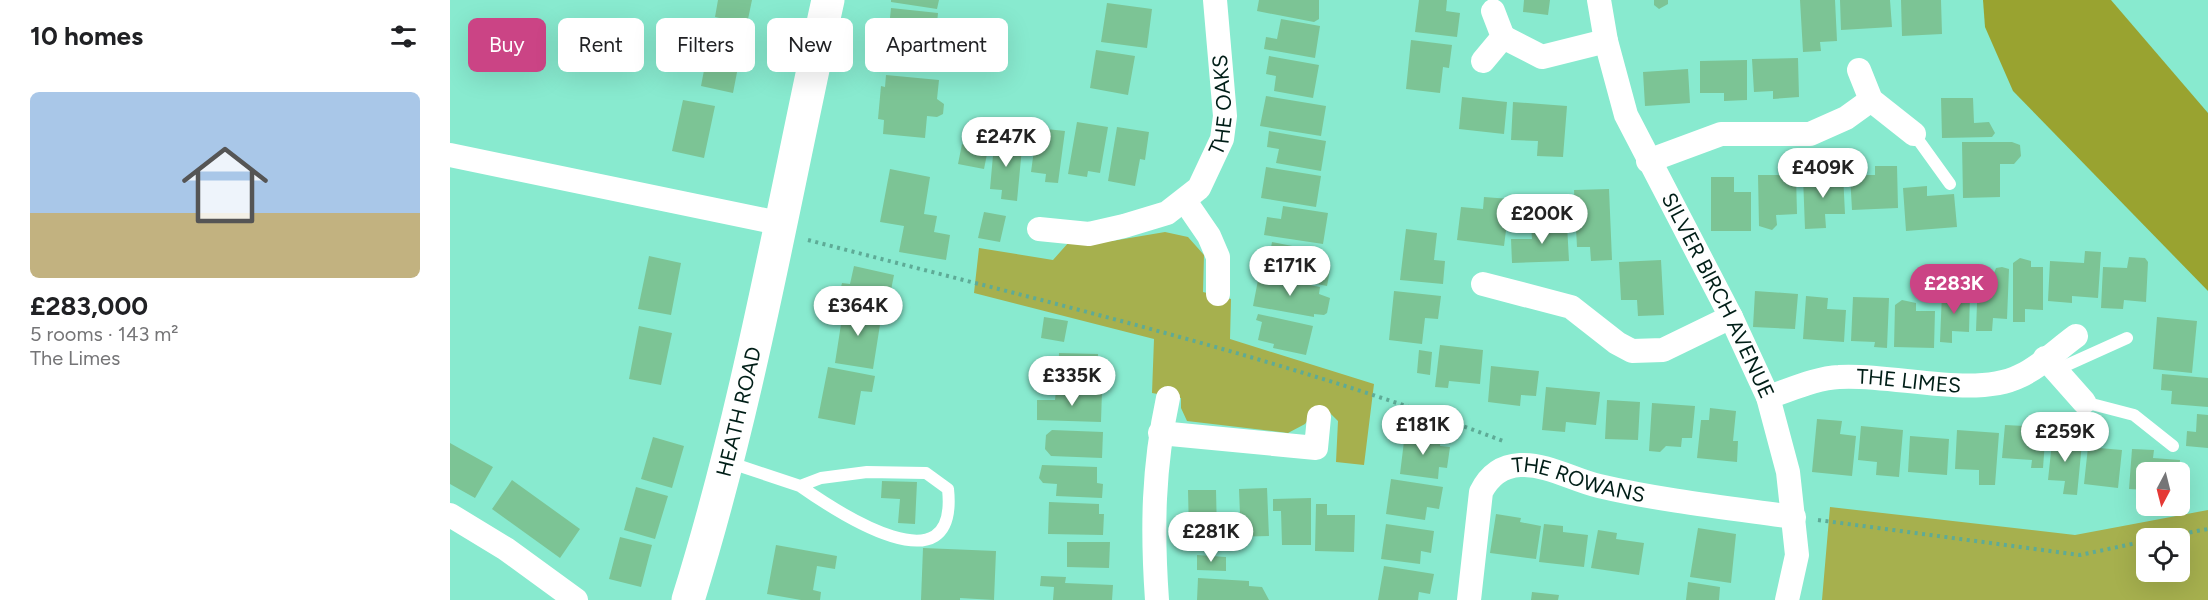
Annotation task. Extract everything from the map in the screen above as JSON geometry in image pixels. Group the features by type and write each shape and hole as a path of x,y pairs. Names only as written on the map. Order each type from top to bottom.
{"street":[{"name":"HEATH ROAD","path":"688,600 727,461 828,0"},
{"name":"THE OAKS","path":"1039,229 1089,234 1167,213 1199,188 1222,139 1225,116 1215,0"},
{"name":"SILVER BIRCH AVENUE","path":"1599,0 1606,42 1626,115 1731,316 1768,397 1788,472 1794,517 1797,555 1786,600"},
{"path":"1493,11 1503,37 1542,57 1606,42"},
{"path":"1483,61 1503,37"},
{"path":"1859,70 1870,100 1914,134"},
{"path":"1648,161 1721,134 1810,134 1846,118 1870,100"},
{"path":"450,154 779,222"},
{"path":"1185,201 1209,236 1218,257 1218,294"},
{"path":"1483,284 1566,304 1583,314 1617,343 1632,351 1663,350 1731,316"},
{"name":"THE LIMES","path":"1768,397 1837,377 1889,378 1947,386 1986,384 2020,377 2051,364 2076,336"},
{"path":"2051,364 2085,402"},
{"path":"1157,600 1152,527 1160,433 1168,398"},
{"path":"1160,433 1316,448 1319,417"},
{"name":"THE ROWANS","path":"1469,600 1479,502 1488,479 1504,468 1520,465 1543,468 1597,486 1655,498 1794,517"},
{"path":"450,515 506,549 576,600"}],"lane":[{"path":"1914,134 1950,184"},
{"path":"2051,364 2127,338"},
{"path":"2085,402 2134,415 2173,446"},
{"path":"727,461 800,486 837,512 903,540 928,540 942,529 950,510 948,489 926,473 867,472 821,478 800,486"}],"path":[{"path":"779,222 806,240 1164,333 1408,405 1519,447 1543,468"},
{"path":"1794,517 2080,555 2136,543"},
{"path":"2190,532 2208,529"}],"green space":[{"path":"1983,0 2111,0 2208,113 2208,291 2013,91 1985,27"},
{"path":"1165,232 1188,237 1204,255 1203,292 1231,299 1230,339 1374,384 1364,465 1336,462 1338,421 1329,412 1315,410 1305,424 1288,433 1187,421 1181,408 1181,398 1152,393 1154,339 974,293 979,248 1053,260 1069,242 1112,241"},
{"path":"1830,507 2075,535 2176,516 2190,516 2190,513 2208,510 2208,600 1822,600"}],"building":[{"path":"718,0 752,0 748,18 715,17"},
{"path":"891,0 939,0 937,9 891,2"},
{"path":"1259,0 1319,0 1319,19 1314,22 1257,11"},
{"path":"1419,0 1447,0 1446,11 1460,13 1457,37 1415,32"},
{"path":"1524,0 1550,0 1548,15 1523,12"},
{"path":"1654,0 1668,0 1668,4 1659,9 1654,5"},
{"path":"1800,0 1835,0 1837,41 1820,42 1821,51 1803,52"},
{"path":"1840,0 1890,0 1892,27 1841,30"},
{"path":"1901,0 1941,0 1942,34 1902,36"},
{"path":"1107,3 1152,9 1147,48 1101,42"},
{"path":"891,8 938,13 938,18 890,18"},
{"path":"1281,19 1320,26 1315,58 1264,49 1266,37 1277,39"},
{"path":"1411,40 1452,45 1449,68 1443,67 1440,93 1406,89"},
{"path":"1096,50 1135,56 1128,95 1090,88"},
{"path":"1269,56 1319,65 1313,98 1274,91 1276,76 1266,74"},
{"path":"1798,58 1799,97 1773,99 1773,91 1754,92 1752,59"},
{"path":"1747,60 1747,100 1724,101 1724,93 1700,93 1700,61"},
{"path":"1688,69 1690,103 1645,106 1643,72"},
{"path":"704,72 737,72 733,93 701,86"},
{"path":"886,75 939,80 937,99 944,104 943,114 937,117 927,116 925,138 883,134 884,120 878,119 881,86 885,87"},
{"path":"1266,96 1326,106 1321,136 1260,126"},
{"path":"1462,97 1507,102 1504,134 1459,129"},
{"path":"1941,98 1973,98 1974,123 1989,122 1995,133 1992,137 1942,138"},
{"path":"683,100 715,106 704,158 672,151"},
{"path":"1513,102 1567,106 1563,157 1537,156 1538,141 1511,140"},
{"path":"1077,122 1108,127 1100,173 1088,171 1087,177 1068,174"},
{"path":"1117,127 1149,132 1145,160 1140,159 1135,186 1108,181"},
{"path":"1037,128 1065,131 1058,183 1045,182 1046,174 1031,172"},
{"path":"1269,131 1326,141 1321,171 1276,163 1279,149 1267,147"},
{"path":"1001,135 1007,135 1011,147 1022,148 1017,201 1001,199 1002,190 990,189 994,144"},
{"path":"1962,142 2012,142 2020,145 2021,156 2014,164 2000,164 2000,197 1963,198"},
{"path":"962,144 988,149 984,169 958,164"},
{"path":"1875,166 1897,166 1898,208 1852,210 1850,175 1875,175"},
{"path":"1266,167 1321,176 1316,207 1261,198"},
{"path":"890,169 930,177 924,214 937,216 934,232 950,235 946,260 899,252 904,226 880,222"},
{"path":"1843,174 1845,214 1825,214 1826,228 1805,229 1803,176"},
{"path":"1758,175 1796,175 1797,214 1776,215 1777,225 1772,230 1759,226"},
{"path":"1711,177 1734,177 1734,192 1751,192 1751,231 1711,231"},
{"path":"1927,186 1927,196 1954,194 1957,227 1906,231 1903,188"},
{"path":"1609,189 1612,260 1591,261 1590,247 1577,247 1574,190"},
{"path":"1484,197 1510,199 1504,246 1457,240 1461,207 1483,209"},
{"path":"1283,206 1328,213 1323,244 1264,235 1267,217 1281,219"},
{"path":"984,212 1006,216 1000,242 978,238"},
{"path":"1567,224 1569,261 1512,263 1511,239 1532,239 1531,225"},
{"path":"1406,229 1437,233 1434,260 1445,261 1443,284 1400,280"},
{"path":"1272,242 1323,252 1320,268 1330,270 1327,286 1266,274"},
{"path":"2085,251 2101,252 2098,298 2072,296 2072,303 2048,301 2050,261 2084,263"},
{"path":"649,256 681,263 671,315 638,309"},
{"path":"2129,257 2145,258 2148,262 2146,302 2124,300 2123,309 2101,308 2103,267 2127,268"},
{"path":"2020,258 2031,261 2031,267 2043,267 2043,310 2025,309 2025,322 2013,322 2013,263"},
{"path":"1661,260 1664,315 1638,316 1637,300 1621,300 1619,262"},
{"path":"854,266 894,275 888,305 839,295 842,283 850,284"},
{"path":"1996,268 2009,269 2007,319 1993,318 1992,331 1976,331 1978,276 1993,276"},
{"path":"1259,275 1320,287 1319,294 1330,298 1327,313 1314,314 1314,317 1253,306"},
{"path":"1394,291 1441,296 1438,319 1425,318 1422,344 1389,340"},
{"path":"1755,291 1798,294 1795,329 1753,327"},
{"path":"1942,292 1970,293 1969,332 1952,331 1952,343 1940,342"},
{"path":"1806,296 1828,298 1827,309 1846,310 1844,342 1803,339"},
{"path":"1853,297 1889,298 1887,348 1874,347 1875,342 1851,341"},
{"path":"1902,300 1916,303 1916,311 1935,311 1934,348 1894,347 1895,305"},
{"path":"844,305 882,312 873,369 835,363"},
{"path":"1258,314 1313,326 1306,355 1273,348 1274,344 1258,340 1262,322 1256,320"},
{"path":"1044,317 1068,321 1064,342 1041,338"},
{"path":"2157,317 2197,321 2192,373 2153,369"},
{"path":"639,326 672,333 661,385 629,379"},
{"path":"1440,345 1483,350 1480,384 1449,381 1448,388 1435,387"},
{"path":"1419,350 1432,352 1430,375 1417,373"},
{"path":"1059,353 1098,354 1097,385 1058,384"},
{"path":"1491,366 1539,371 1536,396 1521,395 1520,406 1488,402"},
{"path":"828,367 875,376 872,392 861,391 855,425 818,418"},
{"path":"2162,374 2208,378 2208,407 2171,404 2172,391 2161,390"},
{"path":"1546,387 1600,392 1596,425 1566,422 1565,432 1542,430"},
{"path":"1056,390 1102,391 1101,422 1037,420 1037,400 1055,400"},
{"path":"1607,400 1640,402 1638,440 1605,439"},
{"path":"1652,403 1695,406 1692,438 1682,438 1681,447 1666,446 1660,452 1649,451"},
{"path":"1710,408 1736,411 1733,441 1738,441 1737,462 1697,458 1701,420 1709,420"},
{"path":"2197,414 2208,415 2208,448 2186,446 2187,431 2196,432"},
{"path":"1817,419 1842,421 1840,434 1856,436 1852,476 1812,472"},
{"path":"2005,425 2046,427 2043,468 2031,468 2032,460 2002,458"},
{"path":"1861,426 1903,430 1899,477 1876,475 1877,462 1858,460"},
{"path":"1052,430 1103,432 1102,458 1051,456 1045,449 1046,435"},
{"path":"1957,430 1999,433 1995,485 1979,485 1979,470 1955,469"},
{"path":"1405,433 1441,438 1440,446 1450,447 1447,468 1439,467 1438,479 1400,474"},
{"path":"2053,433 2068,434 2067,441 2082,443 2077,495 2063,494 2065,481 2048,480"},
{"path":"1910,436 1949,439 1947,475 1908,472"},
{"path":"653,437 684,446 672,488 641,479"},
{"path":"450,443 493,467 475,498 450,484"},
{"path":"2088,447 2122,450 2118,488 2084,484"},
{"path":"2132,449 2154,450 2153,458 2180,460 2180,462 2136,462 2136,489 2129,489"},
{"path":"1042,465 1097,467 1097,483 1103,484 1102,498 1056,496 1057,484 1043,483 1039,478"},
{"path":"1391,479 1443,487 1439,509 1427,507 1425,520 1386,514"},
{"path":"512,480 580,529 560,558 492,509"},
{"path":"882,481 917,482 915,524 898,523 900,499 881,498"},
{"path":"636,487 668,496 655,539 624,530"},
{"path":"1267,488 1269,536 1230,537 1229,516 1240,515 1239,489"},
{"path":"1188,490 1216,490 1217,533 1189,533"},
{"path":"1311,498 1311,545 1282,545 1281,511 1273,511 1273,499"},
{"path":"1049,502 1099,504 1099,514 1104,514 1103,535 1048,534"},
{"path":"1316,504 1327,504 1327,515 1355,515 1354,552 1315,551"},
{"path":"1496,514 1521,518 1520,522 1541,526 1536,559 1490,553"},
{"path":"1386,524 1434,531 1431,553 1421,551 1420,564 1381,559"},
{"path":"1544,524 1563,526 1563,532 1588,535 1584,567 1539,562"},
{"path":"1698,528 1736,534 1731,583 1690,577"},
{"path":"1598,530 1617,533 1616,539 1644,543 1639,575 1591,568"},
{"path":"620,537 652,545 641,587 609,579"},
{"path":"1067,542 1110,542 1109,568 1067,567"},
{"path":"776,545 837,556 835,569 817,566 813,590 821,592 820,600 801,600 767,594"},
{"path":"923,548 996,551 994,600 960,598 960,600 921,600"},
{"path":"1197,555 1226,557 1226,571 1197,570"},
{"path":"1384,566 1434,574 1430,594 1419,592 1418,600 1378,600"},
{"path":"1041,576 1066,577 1065,583 1113,585 1112,600 1053,600 1054,587 1040,586"},
{"path":"1198,578 1249,581 1249,586 1262,587 1269,600 1197,600"},
{"path":"1688,582 1720,587 1719,600 1686,600"},
{"path":"1532,592 1559,595 1558,600 1531,600"}]}
